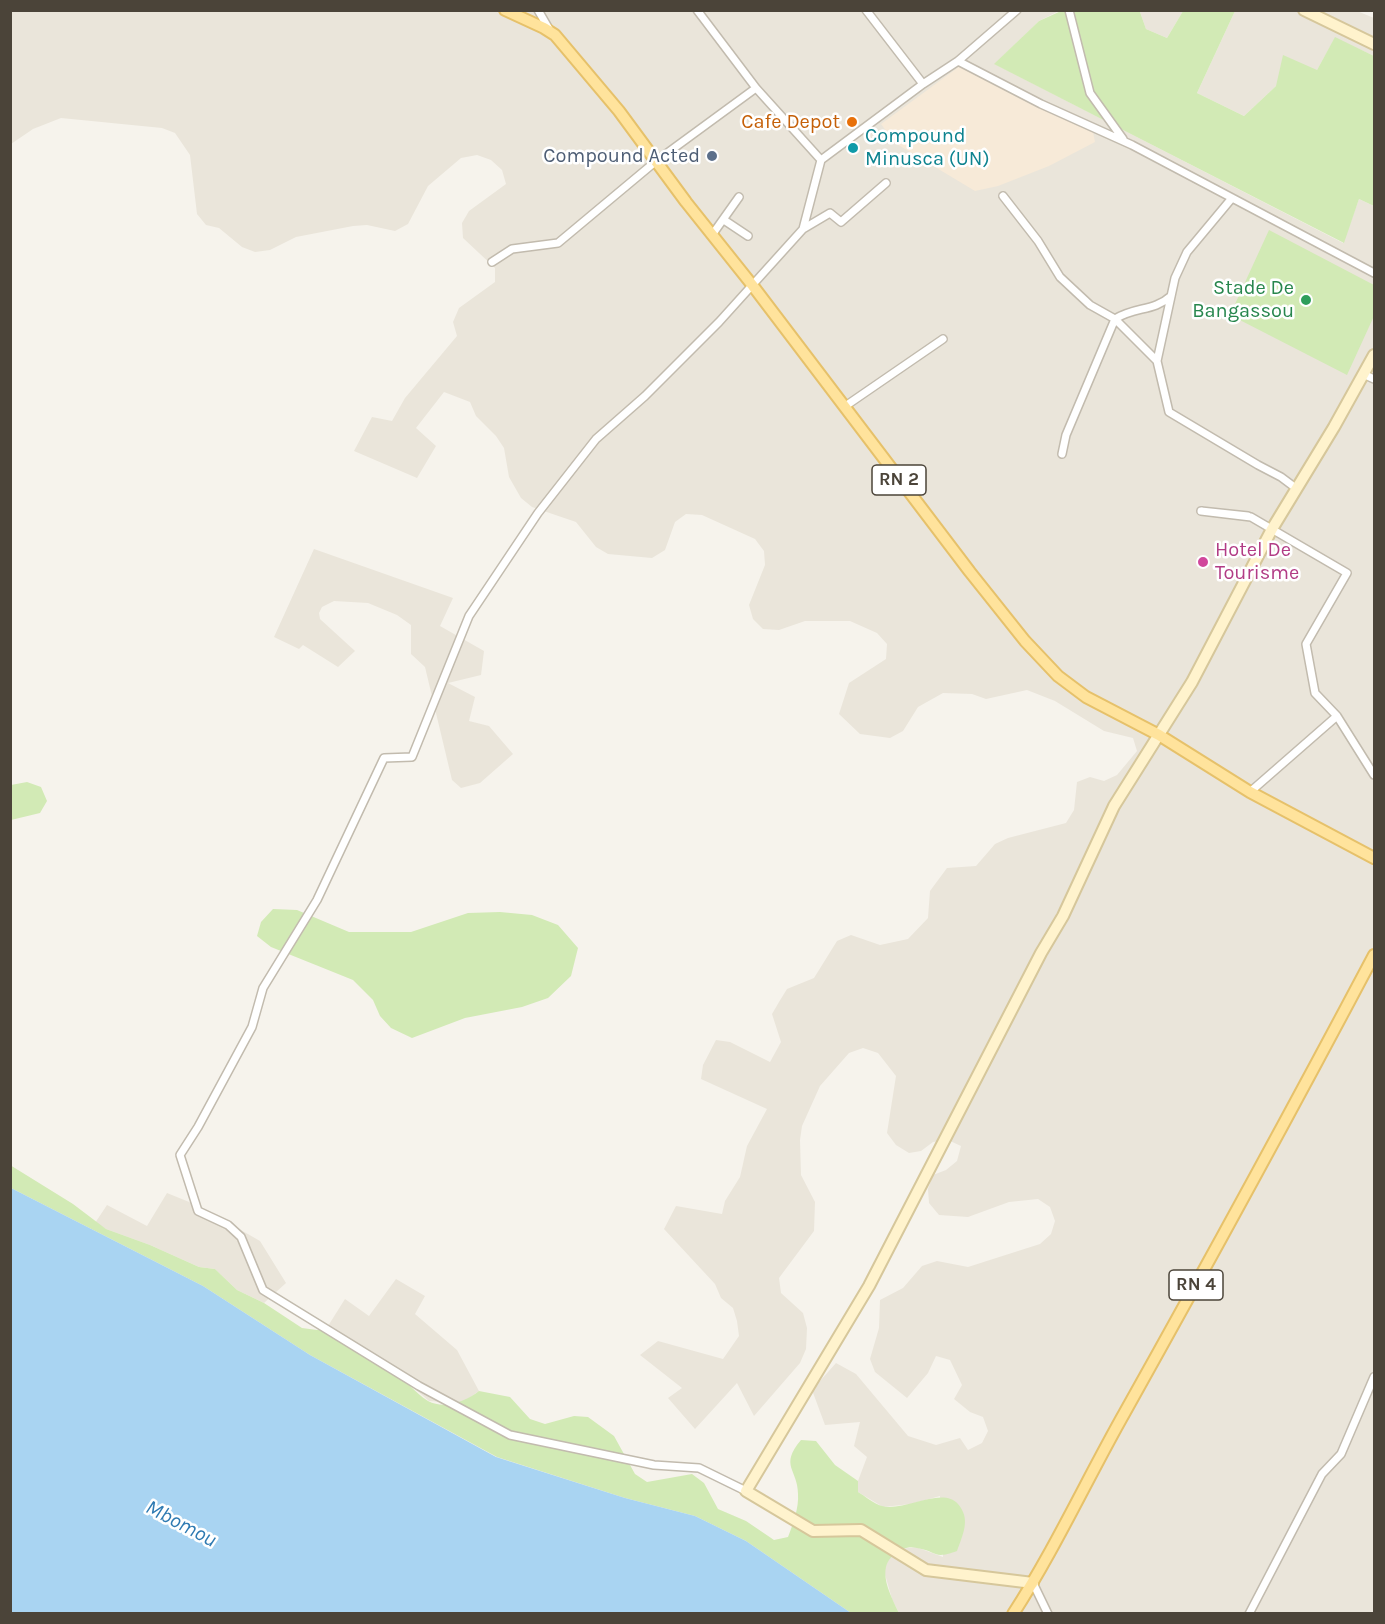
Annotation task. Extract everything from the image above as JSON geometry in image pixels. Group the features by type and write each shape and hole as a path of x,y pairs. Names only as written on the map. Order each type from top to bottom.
{"main road":[{"name":"RN 2","path":"505,10 549,31 619,111 655,162 753,286 970,572 1025,641 1058,676 1086,696 1159,735 1250,792 1374,858"},
{"name":"RN 4","path":"1013,1614 1033,1583 1088,1478 1280,1132 1374,955"}],"street":[{"path":"538,10 549,31"},
{"path":"697,10 756,88 821,160"},
{"path":"866,10 923,84"},
{"path":"1069,10 1090,93 1119,136 1132,145"},
{"path":"1304,10 1374,44"},
{"path":"803,229 821,160 923,84 958,61 1016,11"},
{"path":"958,61 1041,104 1132,145 1374,273"},
{"path":"492,262 512,249 558,243 655,162 756,88"},
{"path":"885,183 841,222 830,213 803,229 753,286 645,396 596,439 538,513 469,616 412,758 384,758 317,900 264,988 252,1028 198,1127 180,1155 198,1210 228,1225 241,1237 263,1290 419,1386 510,1435 654,1466 699,1468 746,1491 813,1531 861,1530 926,1570 1033,1583 1048,1614"},
{"path":"1003,196 1038,241 1060,277 1090,305 1115,319 1157,361"},
{"path":"712,236 740,198"},
{"path":"1232,198 1187,252 1175,278 1157,361 1169,412 1281,477 1297,489"},
{"path":"724,220 748,236"},
{"path":"1062,454 1066,435 1115,319 1127,312 1161,305 1171,296"},
{"path":"844,407 943,339"},
{"path":"746,1491 869,1286 1041,953 1063,916 1114,806 1192,682 1272,529 1334,428 1374,355"},
{"path":"1364,374 1374,379"},
{"path":"1248,516 1201,511 1251,517 1347,573 1305,644 1315,693 1337,716 1374,775"},
{"path":"1250,792 1337,716"},
{"path":"1249,1614 1322,1474 1341,1454 1374,1377"}],"shaded area":[{"path":"1061,10 1039,21 995,64 1343,243 1359,199 1374,206 1374,1613 899,1613 892,1599 884,1571 889,1558 901,1549 916,1547 943,1557 940,1496 911,1504 883,1507 858,1492 858,1481 867,1457 854,1446 860,1422 825,1425 812,1390 836,1363 856,1374 908,1436 936,1445 960,1438 968,1450 982,1443 988,1431 983,1417 970,1412 954,1399 962,1385 950,1360 936,1356 928,1373 907,1398 875,1372 870,1359 879,1328 880,1300 903,1288 922,1266 937,1261 968,1267 1040,1244 1051,1234 1055,1221 1050,1207 1038,1199 1009,1202 968,1217 939,1215 929,1203 928,1189 933,1175 946,1170 957,1161 961,1146 948,1140 933,1142 921,1151 909,1153 896,1145 887,1133 896,1076 878,1053 863,1048 849,1053 820,1086 802,1126 801,1175 815,1202 814,1231 779,1278 781,1293 803,1313 807,1328 806,1349 800,1363 754,1416 737,1383 695,1429 668,1398 682,1388 640,1355 658,1341 723,1359 739,1336 733,1308 721,1298 715,1284 664,1229 676,1206 722,1214 725,1201 740,1177 747,1146 767,1109 701,1079 703,1065 716,1040 730,1042 770,1062 781,1042 772,1014 787,989 814,978 837,941 851,935 880,945 908,939 928,918 930,891 947,868 976,866 995,844 1008,838 1066,823 1074,810 1077,782 1090,777 1104,781 1117,775 1137,751 1133,738 1104,731 1055,701 1027,690 986,699 972,694 943,693 918,707 903,731 890,738 860,734 839,714 849,683 886,659 887,644 877,633 850,621 805,621 779,630 763,629 753,619 749,605 765,565 764,551 755,539 702,515 686,514 675,522 665,550 652,558 608,554 596,547 576,522 532,507 521,498 509,477 504,448 496,436 476,416 470,402 444,392 416,428 436,446 417,478 354,451 372,417 392,421 405,398 457,336 453,322 459,308 495,282 495,268 463,238 462,223 469,211 506,184 502,170 491,160 477,155 461,158 428,186 408,224 395,231 367,225 353,226 296,237 270,250 255,252 242,247 219,228 206,225 197,214 190,155 175,133 162,128 61,118 33,129 11,144 11,11"},
{"path":"1137,11 1183,11 1167,38 1146,29 1140,12"},
{"path":"1235,11 1357,11 1374,18 1374,56 1335,38 1317,70 1276,86 1244,116 1197,93"},
{"path":"960,66 1093,132 1095,142 1049,166 998,186 975,191 895,143 881,124"},
{"path":"314,549 453,598 440,626 484,651 481,675 448,683 475,697 469,721 489,726 513,754 480,783 461,788 452,780 425,667 411,654 411,625 397,615 368,603 334,601 322,607 319,613 320,619 355,651 338,667 303,645 299,649 274,637"},
{"path":"167,1193 199,1206 260,1241 286,1283 264,1303 237,1290 215,1269 199,1267 95,1223 107,1205 147,1226"},
{"path":"396,1279 425,1296 415,1314 457,1350 479,1391 468,1399 458,1403 429,1401 393,1370 348,1337 328,1326 345,1299 369,1316"}],"green space":[{"path":"1061,11 1137,11 1140,12 1146,29 1167,38 1183,11 1235,11 1197,93 1244,116 1276,86 1283,55 1317,70 1335,37 1374,56 1374,206 1359,199 1344,243 994,64 1039,21"},
{"name":"Stade De Bangassou","path":"1269,230 1374,285 1374,316 1347,375 1230,315"},
{"path":"27,782 41,787 47,801 40,813 11,820 11,785"},
{"path":"273,909 297,910 349,932 411,932 468,913 500,912 532,915 558,925 578,948 571,976 548,998 522,1007 465,1018 412,1038 391,1028 380,1016 373,1000 353,980 271,947 257,936 261,922"},
{"path":"10,1165 73,1204 106,1229 150,1245 199,1267 215,1269 237,1290 264,1303 302,1328 317,1330 328,1326 337,1331 361,1346 393,1370 419,1394 435,1404 455,1403 479,1391 510,1397 530,1419 545,1424 574,1416 588,1417 614,1436 635,1474 647,1482 692,1474 704,1483 718,1509 746,1521 774,1540 788,1537 797,1510 797,1486 790,1462 791,1456 801,1440 816,1441 835,1465 858,1481 858,1492 879,1505 901,1506 933,1498 951,1499 958,1504 965,1521 957,1551 939,1555 914,1547 900,1551 889,1560 885,1574 889,1591 899,1613 851,1613 746,1541 695,1516 625,1498 497,1457 310,1355 203,1286 11,1188"}],"water":[{"name":"Mbomou","path":"11,1188 203,1286 310,1355 496,1457 625,1498 695,1516 746,1541 851,1613 11,1613"}],"place":[{"name":"Cafe Depot","path":"852,122"},
{"name":"Compound Minusca (UN)","path":"853,148"},
{"name":"Compound Acted","path":"712,156"},
{"name":"Stade De Bangassou","path":"1306,300"},
{"name":"Hotel De Tourisme","path":"1203,562"}]}
